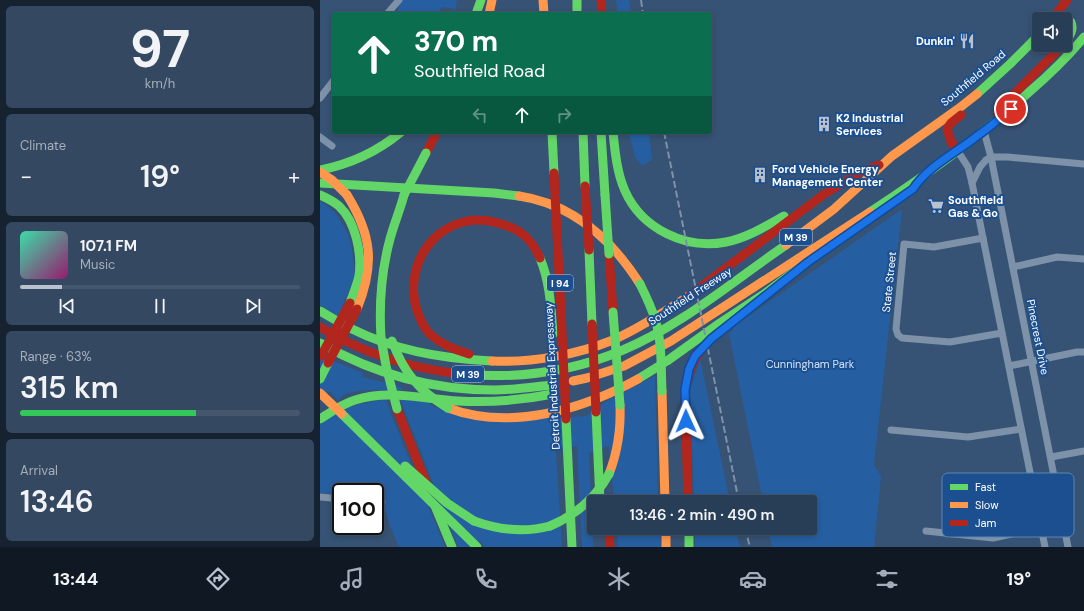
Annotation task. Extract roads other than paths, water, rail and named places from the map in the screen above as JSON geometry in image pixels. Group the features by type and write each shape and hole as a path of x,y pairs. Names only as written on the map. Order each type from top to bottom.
{"main road":[{"path":"477,12 481,0"},
{"path":"489,12 492,0"},
{"path":"543,0 544,12"},
{"path":"577,0 577,12"},
{"path":"592,0 593,12"},
{"path":"600,0 602,12"},
{"path":"1058,12 1067,0"},
{"name":"M 39","path":"574,385 609,379 624,366 671,341 920,179 993,124 1052,72 1083,40"},
{"path":"957,150 951,142 948,133 951,123 986,96 1013,72 1026,55 1031,43"},
{"name":"Southfield Road","path":"919,136 964,104 998,75 1031,43"},
{"path":"993,124 1003,104 1056,52"},
{"path":"320,171 356,160 376,150 398,134"},
{"path":"436,134 404,195 391,233 383,270 380,304 381,338 386,366 397,409 415,458 452,547"},
{"name":"Detroit Industrial Expressway","path":"552,134 557,234 558,334 565,394 572,547"},
{"path":"583,134 600,495"},
{"path":"354,426 372,438 451,507 465,516 488,526 500,529 540,529 575,514 598,492 609,474 618,451 621,432 601,134"},
{"path":"613,134 616,158 621,179 625,192 632,204 651,224 663,233 674,238 701,243 726,242 741,238 759,230 804,205 809,204"},
{"name":"Southfield Freeway","path":"320,327 339,340 385,359 397,363 450,373 499,376 520,375 583,364 622,351 665,329 833,210 882,163 919,136"},
{"path":"320,310 346,326 378,340 432,355 480,361 509,362 548,358 610,341 647,322 692,293 747,253 809,204 861,170 882,163"},
{"path":"320,171 347,194 357,211 366,235 369,262 367,285 353,306 323,359 320,379"},
{"path":"397,215 387,284 387,311 392,341 403,367 422,391 435,401 448,408 475,416 505,418 550,412 588,401 634,381 769,291 913,189 920,179"},
{"path":"320,183 518,195 560,208 578,217 600,233 622,256 640,284 650,302 656,323 659,338 662,391 665,495"},
{"path":"320,195 333,201 342,209 350,221 355,234 359,250 359,273 353,306"},
{"path":"558,334 543,262 535,247 516,229 487,219 472,220 458,223 447,228 436,235 426,246 419,258 414,275 412,289 414,304 424,328 442,344 454,350 472,354 496,356 534,356 582,346 622,335"},
{"path":"688,495 685,390 686,378 692,362 711,339 766,296 769,291"},
{"name":"M 39","path":"320,343 332,351 375,370 408,381 477,390 552,389 535,398 483,402 378,394 364,396 345,403 330,411 320,419"},
{"path":"320,393 477,547"},
{"path":"602,535 602,547"},
{"path":"609,535 610,547"},
{"path":"666,535 666,547"},
{"path":"689,535 689,547"}],"street":[{"path":"389,12 399,0"},
{"path":"320,98 332,83"},
{"name":"Pinecrest Drive","path":"984,131 991,157 1054,473"},
{"path":"320,137 332,146"},
{"path":"957,150 968,167 972,183 1030,473"},
{"path":"972,183 980,167 991,157 1008,157 1084,164"},
{"name":"State Street","path":"983,238 934,247 904,244 896,333 902,338 950,342 1002,333"},
{"path":"1013,267 1057,257 1084,259"},
{"path":"1009,366 1077,352 1084,352"},
{"path":"891,430 968,437 1021,429"},
{"path":"1051,457 1084,451"},
{"path":"320,497 332,498"},
{"path":"926,531 942,533"},
{"path":"983,537 998,537"},
{"path":"1043,537 1045,547"},
{"name":"Pinecrest Drive","path":"1066,537 1068,547"}],"railway":[{"path":"641,0 643,12"},
{"path":"664,134 738,495"},
{"path":"747,535 750,547"}],"place":[{"name":"Dunkin'","path":"967,41"},
{"name":"K2 Industrial Services","path":"824,124"},
{"name":"Ford Vehicle Energy Management Center","path":"760,175"},
{"name":"Southfield Gas & Go","path":"936,206"}],"park label":[{"name":"Cunningham Park","path":"810,364"}]}
